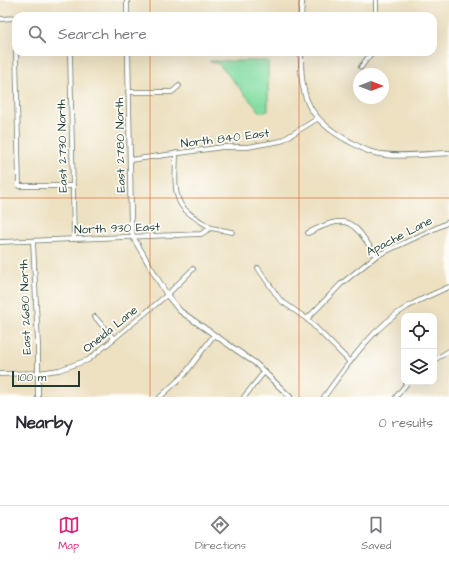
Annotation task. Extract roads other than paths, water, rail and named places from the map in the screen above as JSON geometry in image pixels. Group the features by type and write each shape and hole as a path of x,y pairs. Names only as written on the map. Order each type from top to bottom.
{"street":[{"path":"127,0 127,12"},
{"path":"301,12 302,0"},
{"path":"376,0 376,12"},
{"path":"0,19 12,18"},
{"path":"16,56 19,186 73,186"},
{"name":"East 2730 North","path":"70,56 74,239"},
{"name":"East 2780 North","path":"128,56 133,237"},
{"path":"301,56 302,88 318,119 328,129 376,154 449,154"},
{"path":"361,67 369,56"},
{"path":"128,92 172,92 179,86"},
{"name":"North 840 East","path":"130,160 176,153 248,147 281,141 318,119"},
{"path":"176,153 177,192 180,203 192,215 211,228"},
{"path":"308,233 337,221 351,224 361,232 376,256"},
{"name":"Apache Lane","path":"307,319 341,284 376,256 449,222"},
{"name":"North 930 East","path":"0,242 200,234 211,228 232,232"},
{"path":"133,237 167,295 185,315 265,371 290,397"},
{"name":"East 2680 North","path":"33,241 38,397"},
{"path":"258,268 280,300 307,319 350,362"},
{"name":"Oneida Lane","path":"0,374 38,373 59,370 81,363 96,354 167,295 193,269"},
{"path":"324,397 370,336 393,316 418,300 449,287"},
{"path":"96,317 114,339"},
{"path":"160,397 184,375 214,334"},
{"path":"437,358 449,351"},
{"path":"244,397 265,371"},
{"path":"396,397 406,385"}]}
